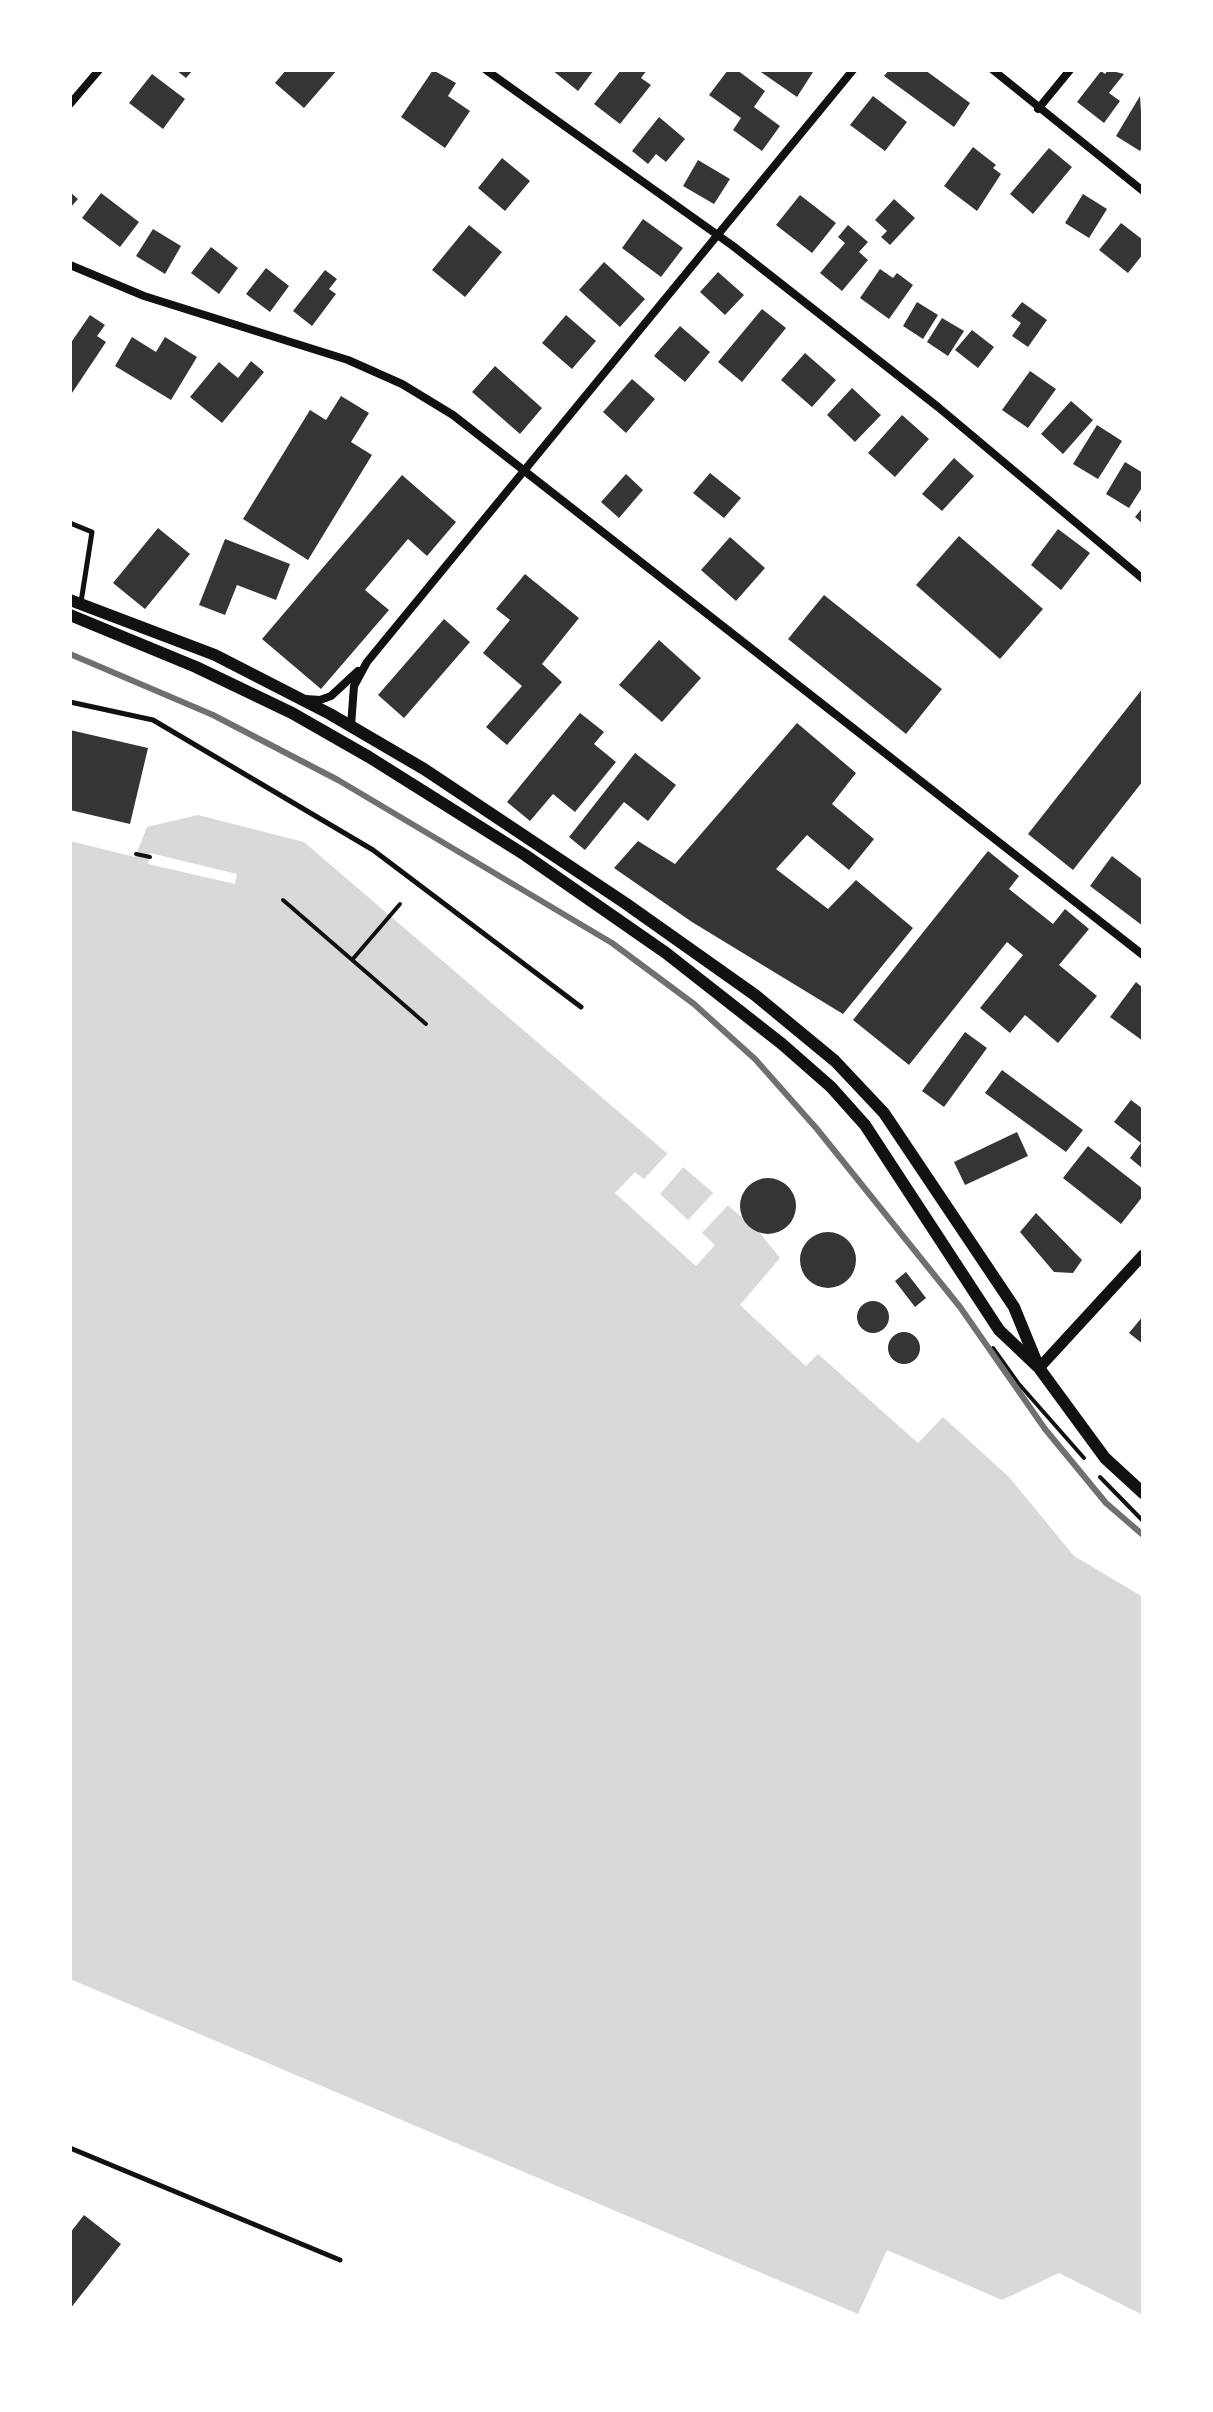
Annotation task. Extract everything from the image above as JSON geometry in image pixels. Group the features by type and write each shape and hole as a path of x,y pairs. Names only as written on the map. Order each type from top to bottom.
{"main road":[{"path":"75,602 215,655 351,726 424,769 625,903 755,995 835,1061 871,1097 1014,1307 1039,1368"},
{"path":"70,615 196,667 332,735 525,855 666,953 782,1044 850,1108 882,1149 999,1330 1039,1368 1105,1458 1143,1493"}],"street":[{"path":"70,104 99,70"},
{"path":"486,70 720,237 938,407 1143,579"},
{"path":"296,695 313,700 325,698 367,662 720,237 853,70"},
{"path":"993,70 1143,191"},
{"path":"1038,109 1070,70"},
{"path":"70,265 144,296 348,360 402,384 453,415 526,468 1143,955"},
{"path":"351,726 354,686 367,662"},
{"path":"1039,1368 1143,1255"}],"lane":[{"path":"70,523 92,532 75,602"},
{"path":"70,702 153,720 373,850 581,1007"},
{"path":"70,2148 340,2260"}],"path":[{"path":"136,854 150,857"},
{"path":"283,900 426,1024"},
{"path":"352,960 400,904"},
{"path":"993,1347 1018,1383 1086,1461"},
{"path":"1095,1472 1143,1521"}],"shaded area":[{"path":"198,815 304,842 760,1233 780,1258 740,1305 806,1366 818,1354 918,1443 943,1417 1009,1477 1074,1556 1143,1597 1143,2315 1059,2273 1002,2300 887,2250 858,2314 70,1979 70,841 135,857 147,827"}],"pier":[{"path":"150,853 237,874 235,884 148,864"},
{"path":"670,1151 686,1164 660,1194 688,1220 716,1190 731,1202 702,1233 715,1245 696,1266 615,1193 635,1172 644,1179"}],"building":[{"path":"176,70 193,70 186,78"},
{"path":"286,70 337,70 304,108 275,83"},
{"path":"433,70 456,83 448,96 470,111 445,148 401,117"},
{"path":"552,70 594,70 578,91"},
{"path":"621,70 647,70 641,78 651,85 620,124 594,104"},
{"path":"728,70 737,70 765,91 754,107 780,126 762,151 733,130 741,118 709,95"},
{"path":"758,70 810,70 813,72 797,97"},
{"path":"889,70 925,70 970,103 954,127 884,76"},
{"path":"1108,70 1124,74 1109,93 1120,101 1104,123 1077,102 1101,71 1105,74"},
{"path":"152,74 185,99 163,129 129,103"},
{"path":"873,96 907,122 885,151 850,125"},
{"path":"1140,96 1143,145 1140,151 1116,136"},
{"path":"659,117 685,139 666,162 656,154 648,164 632,151"},
{"path":"973,147 996,165 993,168 1001,174 977,211 944,186"},
{"path":"1049,148 1072,167 1033,214 1010,194"},
{"path":"502,158 530,181 505,211 478,188"},
{"path":"698,160 730,179 714,204 683,186"},
{"path":"70,192 78,199 70,208"},
{"path":"101,193 139,222 120,247 82,218"},
{"path":"1083,194 1107,209 1089,238 1065,223"},
{"path":"800,195 836,223 812,253 776,225"},
{"path":"894,199 915,218 890,245 881,237 887,231 875,220"},
{"path":"643,219 683,248 661,277 622,248"},
{"path":"1121,223 1143,240 1143,254 1128,273 1099,250"},
{"path":"469,225 502,252 465,297 432,270"},
{"path":"848,225 868,242 859,252 868,260 842,291 820,273 845,243 838,237"},
{"path":"153,229 181,246 165,274 136,256"},
{"path":"211,247 238,268 219,294 191,273"},
{"path":"604,262 645,299 620,327 579,290"},
{"path":"266,268 289,286 270,312 246,294"},
{"path":"880,269 893,278 897,273 913,285 889,319 860,298"},
{"path":"325,270 337,279 329,289 336,294 312,326 293,311"},
{"path":"718,272 744,295 725,315 700,292"},
{"path":"917,302 938,315 923,339 903,326"},
{"path":"1022,302 1047,320 1028,347 1012,336 1021,323 1011,316"},
{"path":"762,309 786,328 742,382 718,362"},
{"path":"90,315 105,325 97,336 106,342 70,396 70,344"},
{"path":"566,315 596,341 572,369 542,343"},
{"path":"942,318 964,331 948,356 927,342"},
{"path":"680,326 710,352 685,382 654,356"},
{"path":"972,330 994,347 978,368 955,350"},
{"path":"132,337 156,352 165,337 197,357 171,400 115,366"},
{"path":"805,353 836,380 812,407 781,380"},
{"path":"251,361 264,372 222,423 190,397 219,362 238,378"},
{"path":"495,366 542,408 520,434 472,392"},
{"path":"1030,371 1056,389 1028,428 1002,410"},
{"path":"632,379 655,399 626,433 603,412"},
{"path":"852,388 881,415 855,442 827,415"},
{"path":"341,396 369,413 351,442 372,455 308,560 243,519 310,410 326,420"},
{"path":"1071,401 1093,420 1063,454 1041,434"},
{"path":"902,415 929,439 895,477 868,453"},
{"path":"1097,425 1122,441 1098,479 1073,464"},
{"path":"954,458 974,476 942,511 922,494"},
{"path":"1125,462 1143,473 1143,486 1129,508 1106,494"},
{"path":"710,473 741,498 724,518 693,493"},
{"path":"626,474 643,490 619,518 601,502"},
{"path":"402,475 456,522 427,556 408,539 365,590 389,610 321,689 262,639"},
{"path":"1143,507 1143,524 1135,517"},
{"path":"158,528 190,554 145,609 113,583"},
{"path":"1058,529 1090,553 1061,590 1031,565"},
{"path":"959,536 1043,609 1000,659 916,585"},
{"path":"730,537 765,568 736,601 701,570"},
{"path":"225,539 290,564 276,600 237,585 225,615 199,605"},
{"path":"525,574 579,618 542,664 562,682 507,745 486,727 522,686 483,653 510,620 496,609"},
{"path":"824,595 942,689 906,734 788,639"},
{"path":"444,619 470,642 404,718 378,695"},
{"path":"659,640 701,678 662,722 619,685"},
{"path":"1143,688 1143,781 1073,870 1028,834"},
{"path":"580,713 604,732 594,744 616,762 575,812 553,794 530,821 507,802"},
{"path":"797,723 856,773 832,804 874,839 849,870 807,835 776,869 828,909 856,880 913,928 843,1014 692,922 614,868 638,841 675,864"},
{"path":"70,730 148,748 130,824 70,810"},
{"path":"635,753 676,785 648,821 624,802 585,850 569,837"},
{"path":"988,851 1019,876 1009,889 1053,924 1065,909 1089,929 1059,965 1097,996 1058,1043 1025,1015 1010,1033 980,1008 1023,955 1007,942 909,1065 853,1020"},
{"path":"1112,856 1143,880 1143,926 1090,886"},
{"path":"1136,982 1143,988 1143,1041 1110,1017"},
{"path":"965,1032 987,1048 944,1107 922,1091"},
{"path":"1002,1070 1083,1130 1066,1152 985,1093"},
{"path":"1131,1100 1143,1109 1143,1169 1130,1158 1141,1143 1114,1122"},
{"path":"1017,1132 1028,1156 965,1185 954,1162"},
{"path":"1088,1146 1143,1189 1143,1196 1121,1224 1063,1178"},
{"path":"768,1178 788,1186 796,1206 788,1226 768,1234 748,1226 740,1206 748,1186"},
{"path":"1036,1213 1082,1260 1073,1273 1054,1272 1020,1232"},
{"path":"828,1232 848,1240 856,1260 848,1280 828,1288 808,1280 800,1260 808,1240"},
{"path":"906,1272 926,1298 915,1307 895,1281"},
{"path":"873,1301 884,1306 889,1317 884,1328 873,1333 862,1328 857,1317 862,1306"},
{"path":"1143,1316 1143,1344 1129,1333"},
{"path":"904,1332 915,1337 920,1348 915,1359 904,1364 893,1359 888,1348 893,1337"},
{"path":"84,2215 121,2244 70,2309 70,2233"}],"railway":[{"path":"70,654 213,715 338,780 612,943 694,1004 755,1059 817,1129 960,1307 1045,1429 1106,1503 1143,1535"}]}
